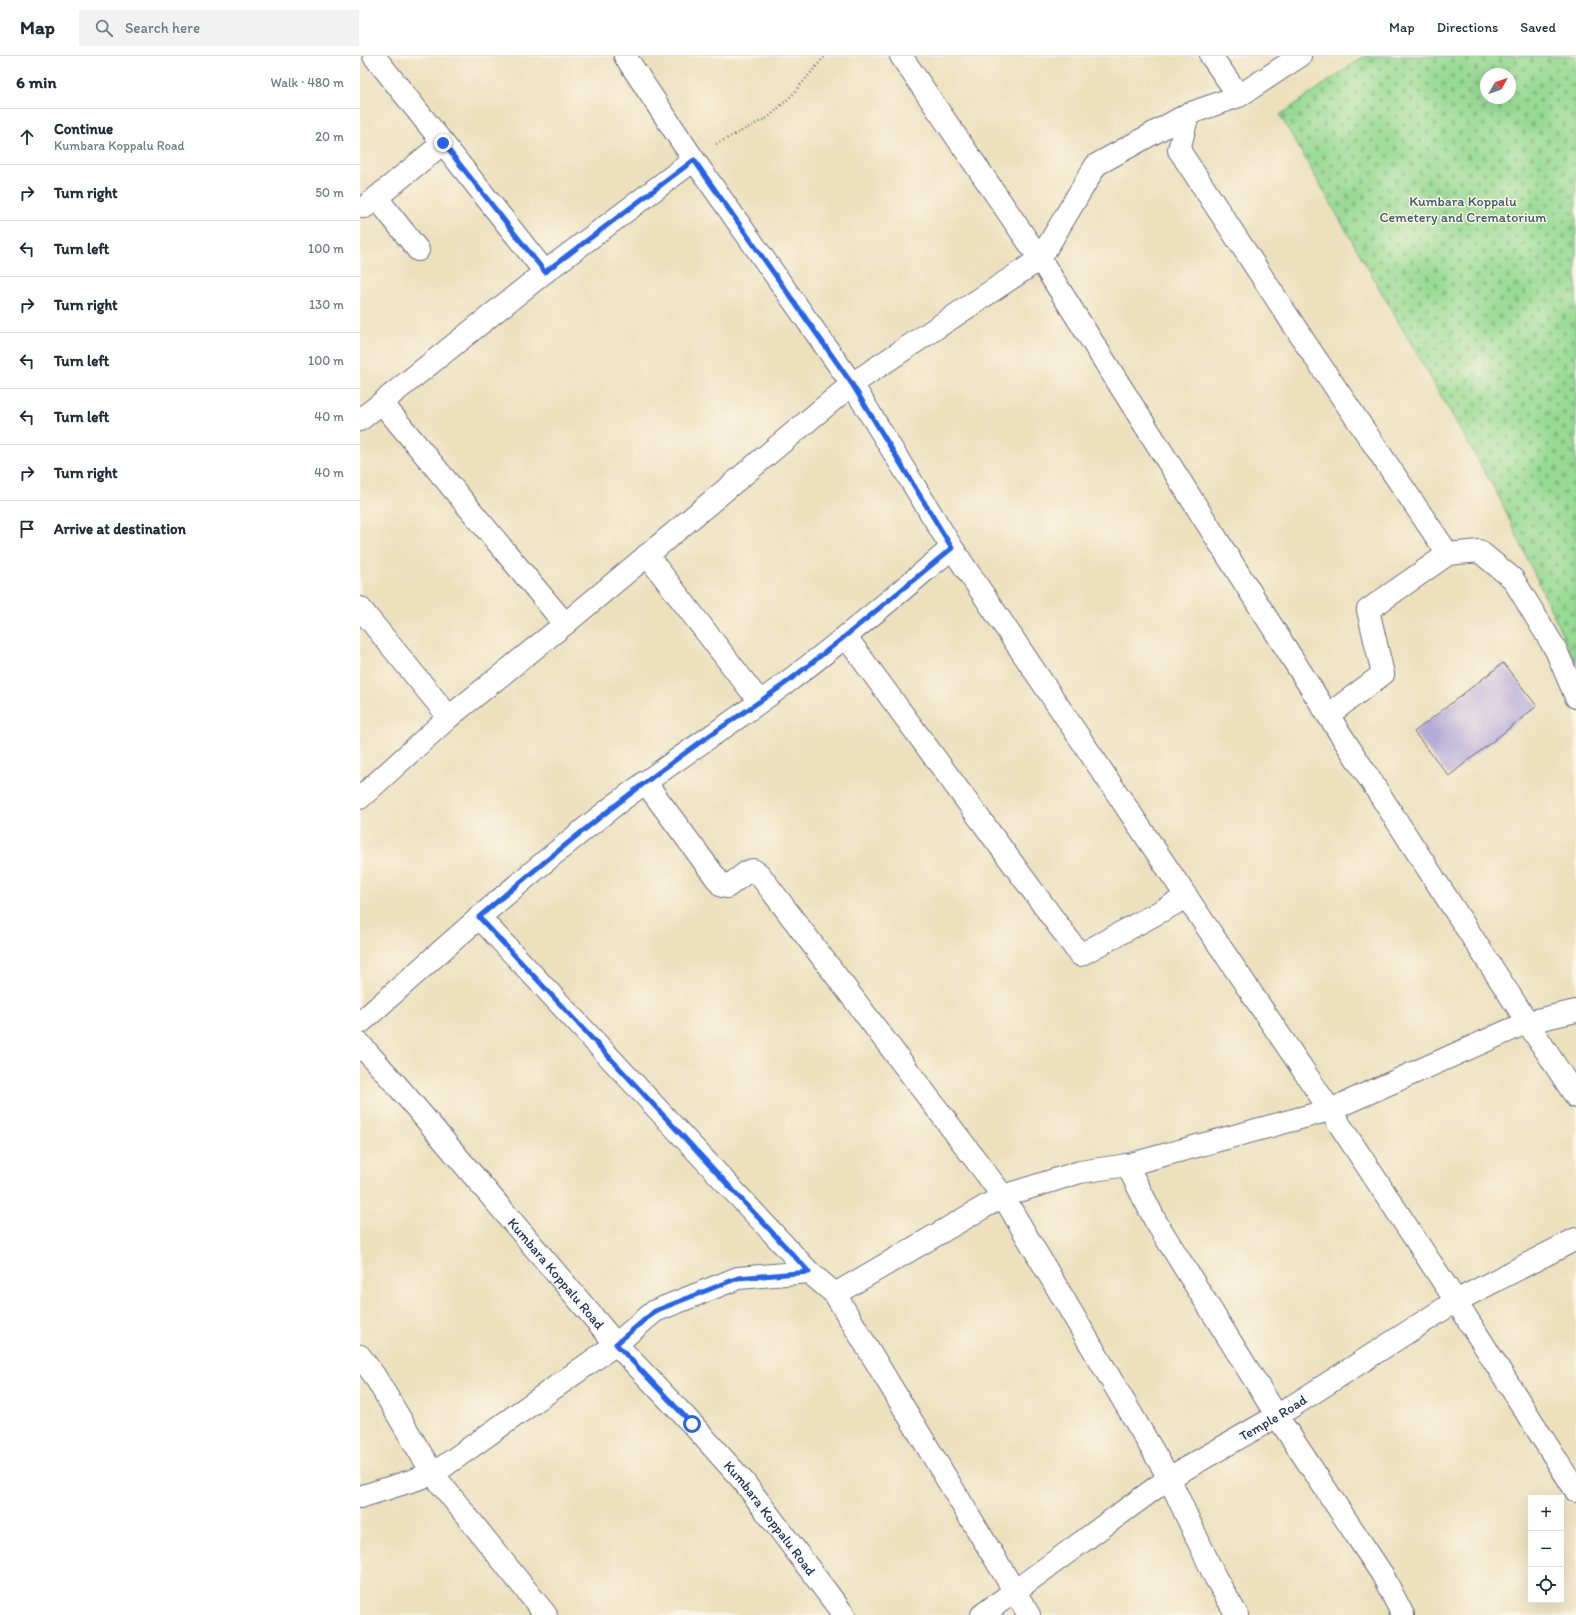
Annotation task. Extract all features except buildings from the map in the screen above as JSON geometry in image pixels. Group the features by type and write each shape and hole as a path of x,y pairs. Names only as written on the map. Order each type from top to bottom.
{"street":[{"path":"374,56 545,272"},
{"path":"625,56 694,160 852,384 952,548 1330,1110 1456,1301 1576,1490"},
{"path":"901,56 1040,259 1328,715 1576,1097"},
{"path":"1211,56 1239,96"},
{"path":"360,798 449,717 565,624 852,384 1040,259 1096,165 1188,114 1239,96 1300,56"},
{"path":"1188,114 1179,150 1310,350 1448,554"},
{"path":"418,250 371,203 443,143"},
{"path":"360,420 545,272 694,160"},
{"path":"382,403 565,624"},
{"path":"360,1023 540,865 645,782 846,637 952,548"},
{"path":"1328,715 1383,674 1368,610 1448,554 1479,551 1513,579 1556,650 1576,697"},
{"path":"647,555 759,701"},
{"path":"360,608 449,717"},
{"path":"846,637 1080,955 1187,897"},
{"path":"645,782 722,886 727,887 747,872 753,870 759,874 1003,1196 1168,1478 1215,1577 1237,1615"},
{"path":"479,917 809,1272 835,1294 1029,1615"},
{"path":"835,1294 1003,1196 1080,1172 1127,1165 1330,1110 1528,1022 1576,1011"},
{"name":"Kumbara Koppalu Road","path":"360,1044 406,1096 616,1344 692,1424 744,1482 844,1615"},
{"path":"1127,1165 1156,1222 1277,1416 1382,1574 1403,1615"},
{"name":"Temple Road","path":"982,1615 1168,1478 1277,1416 1456,1301 1576,1239"},
{"path":"360,1497 433,1474 616,1344 655,1311 738,1278 809,1272"},
{"path":"360,1356 374,1375 433,1474 546,1615"}],"path":[{"path":"694,160 721,140 745,130 769,117 794,93 825,56"}],"green space":[{"name":"Kumbara Koppalu Cemetery and Crematorium","path":"1364,56 1576,56 1576,664 1499,497 1280,115"}],"route":[{"path":"443,143 545,272 694,160 852,384 952,548 846,637 786,683 687,751 608,811 540,865 479,917 809,1272 738,1278 655,1311 616,1344 692,1424"}]}
